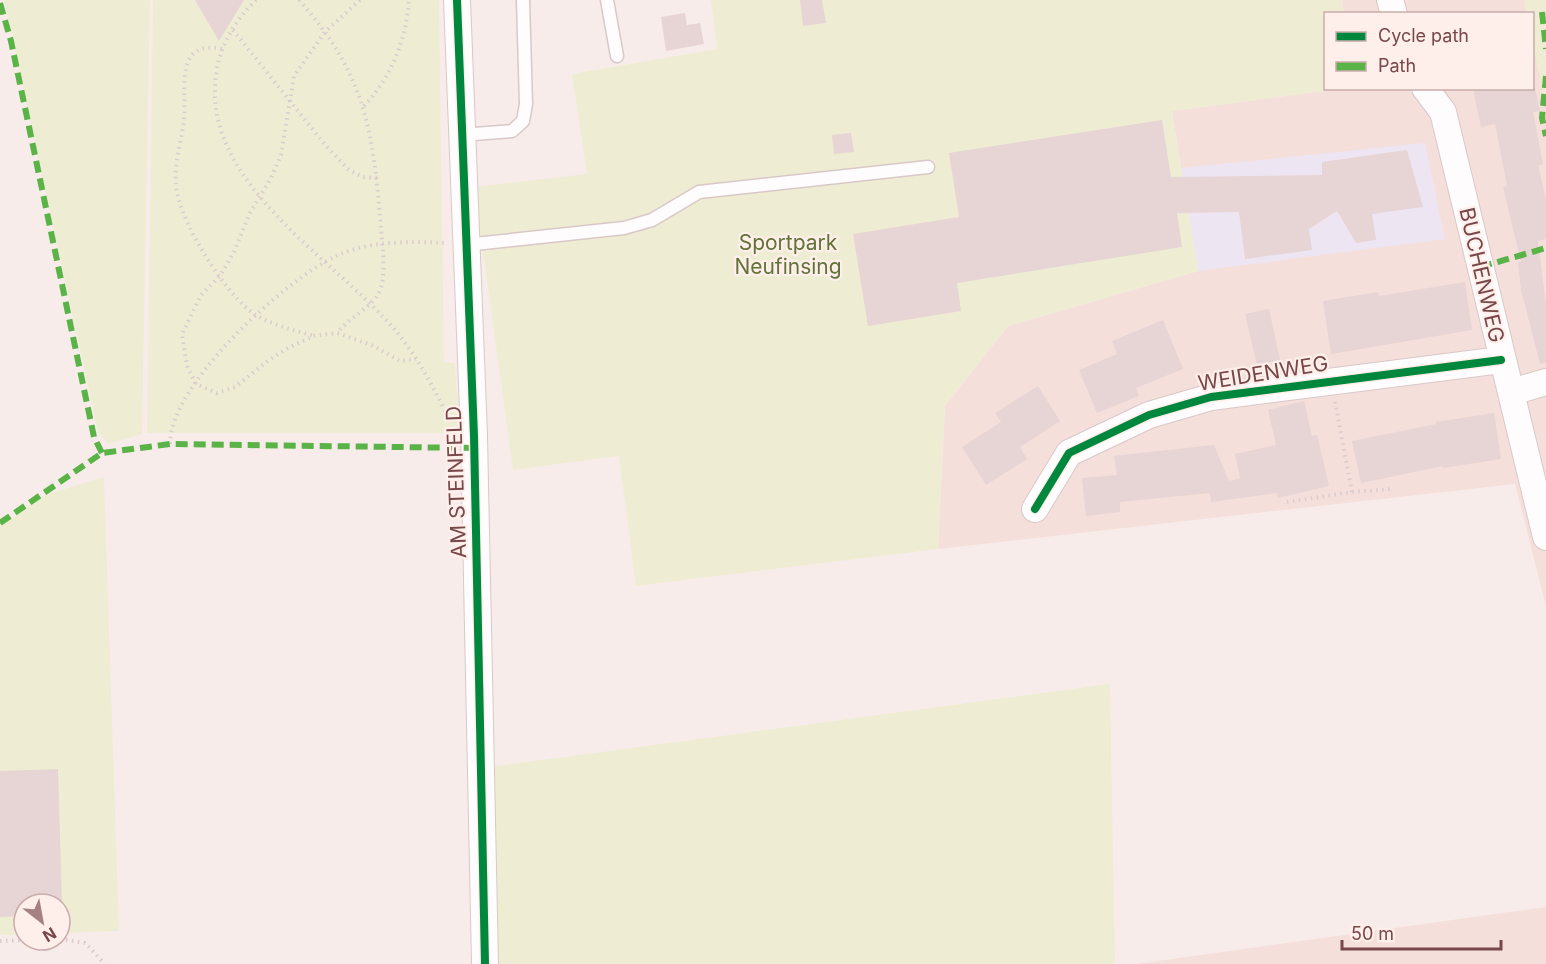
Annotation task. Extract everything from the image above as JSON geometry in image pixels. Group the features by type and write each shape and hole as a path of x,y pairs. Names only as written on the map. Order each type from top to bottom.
{"street":[{"name":"AM STEINFELD","path":"457,0 474,436 485,964"},
{"name":"BUCHENWEG","path":"1426,90 1443,112 1501,360 1512,392 1545,532"},
{"name":"WEIDENWEG","path":"1035,509 1069,453 1149,415 1210,397 1501,360"},
{"path":"1512,392 1546,382"}],"lane":[{"path":"461,135 512,131 523,121 526,93 523,0"},
{"path":"607,0 617,56"},
{"path":"465,245 624,228 652,220 699,192 928,167"}],"path":[{"path":"256,0 222,49 213,92 217,123 236,161 261,196 303,242 395,330 416,359 454,429 474,436"},
{"path":"298,0 325,32 345,64 364,106 372,135 382,245 382,281 377,296 337,333"},
{"path":"360,0 325,32 294,76 281,155 220,276 201,295 182,334 187,366 196,384 218,393 235,387 269,360 315,336 337,333 374,346 400,361 416,359"},
{"path":"364,106 388,74 401,45 409,0"},
{"path":"233,30 349,170 363,177 377,178"},
{"path":"222,49 208,46 193,53 187,62 183,123 175,168 176,192 182,212 193,236 220,276 245,307 255,315 282,327 315,336"},
{"path":"170,444 170,433 182,403 225,346 255,315 300,279 326,262 361,248 441,243 465,245"},
{"path":"1331,381 1352,492"},
{"path":"1287,502 1352,492 1393,489"},
{"path":"72,941 85,943 105,964"}],"shaded area":[{"path":"1342,0 1546,0 1546,606 1515,484 938,549 945,406 1008,326 1198,271 1172,111 1325,90 1534,90 1534,12 1344,12"},
{"path":"1425,143 1445,239 1198,271 1181,168"},
{"path":"1546,907 1546,964 1136,964"}],"green space":[{"path":"4,0 150,0 142,434 109,444 98,432"},
{"path":"153,0 439,0 444,362 455,363 459,424 448,433 147,433"},
{"name":"Sportpark Neufinsing","path":"711,0 1342,0 1344,12 1324,12 1324,90 1332,90 1172,111 1198,271 1008,326 945,406 938,549 636,586 619,456 513,470 474,187 587,174 572,74 717,49"},
{"path":"1524,0 1546,0 1546,109 1534,48 1534,12 1526,12"},
{"path":"104,477 119,931 72,933 72,892 12,892 12,935 0,935 0,527 45,495"},
{"path":"1110,684 1115,964 493,964 489,767"}],"building":[{"path":"195,0 244,0 219,41"},
{"path":"800,0 822,0 826,23 803,26"},
{"path":"685,13 687,25 700,23 704,44 666,51 661,17"},
{"path":"1535,88 1540,111 1533,112 1543,164 1538,165 1546,199 1546,239 1538,241 1546,305 1546,363 1540,364 1521,290 1518,262 1521,262 1503,187 1507,186 1495,124 1481,127 1473,90 1534,90"},
{"path":"1162,120 1171,177 1322,175 1322,162 1407,150 1423,207 1372,214 1376,240 1356,243 1337,211 1309,229 1312,250 1245,259 1239,212 1177,213 1182,247 957,283 961,311 868,326 853,234 959,217 949,153"},
{"path":"851,133 854,152 834,154 832,135"},
{"path":"1465,282 1472,330 1331,354 1323,301 1378,292 1379,296"},
{"path":"1269,309 1280,360 1257,365 1245,314"},
{"path":"1163,320 1183,369 1136,388 1139,396 1097,413 1079,370 1117,354 1112,341"},
{"path":"1038,386 1060,421 1020,447 1027,459 986,485 962,447 1001,422 995,413"},
{"path":"1304,401 1312,436 1317,435 1329,486 1278,498 1277,493 1211,502 1210,493 1120,502 1120,512 1086,516 1082,478 1117,475 1114,456 1214,445 1229,481 1240,478 1235,454 1276,445 1268,410"},
{"path":"1494,413 1501,459 1443,468 1443,466 1361,483 1352,441 1436,424 1436,422"},
{"path":"58,769 62,892 12,892 12,916 0,917 0,771"}],"marked path":[{"path":"0,3 11,41 94,437 102,453"},
{"path":"1542,12 1546,49"},
{"path":"1546,76 1542,118 1546,136"},
{"path":"1480,267 1546,248"},
{"path":"0,523 102,453 170,444 474,448"}],"cycle path":[{"path":"457,0 474,436 485,964"},
{"path":"1035,509 1069,453 1149,415 1211,397 1501,360"}]}
